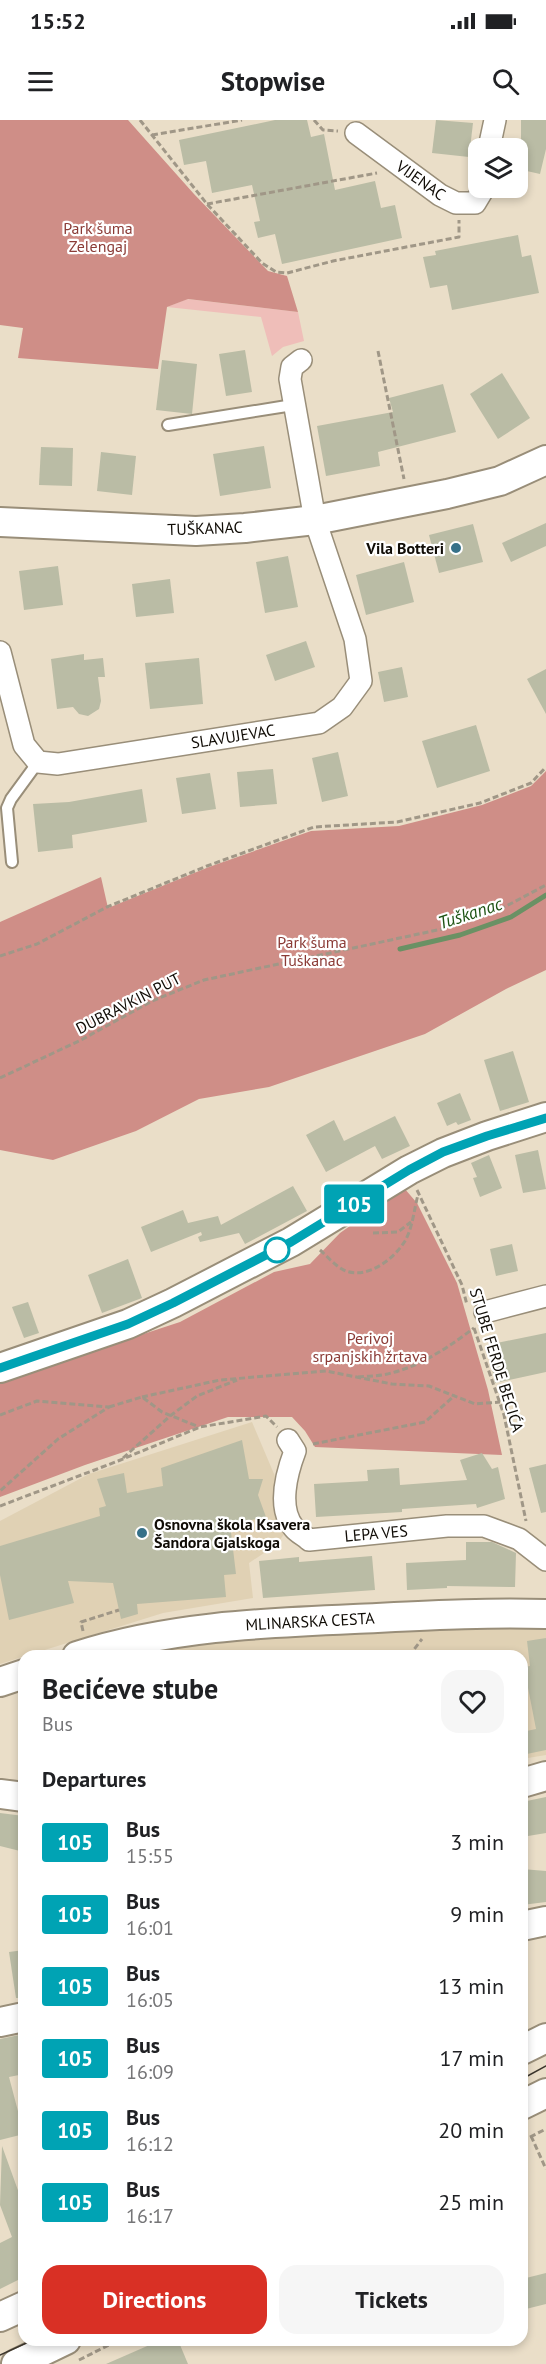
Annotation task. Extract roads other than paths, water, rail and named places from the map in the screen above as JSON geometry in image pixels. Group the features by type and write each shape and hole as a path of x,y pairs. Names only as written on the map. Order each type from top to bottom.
{"street":[{"path":"491,138 495,120"},
{"name":"VIJENAC","path":"356,133 440,195 456,203 475,203 478,198"},
{"name":"SLAVUJEVAC","path":"38,762 58,764 319,723 342,707 361,681 355,639 315,519 293,405 290,379 292,367 301,360"},
{"name":"TUŠKANAC","path":"0,522 196,531 315,519 489,484 546,460"},
{"path":"0,652 24,745 38,762"},
{"path":"0,1368 128,1324 291,1242 443,1152 546,1118"},
{"path":"475,1317 546,1296"},
{"name":"LEPA VES","path":"292,1445 286,1475 285,1505 293,1527 309,1540 447,1526 484,1526 519,1539 539,1555"},
{"name":"MLINARSKA CESTA","path":"81,1646 246,1624 422,1616 546,1614"},
{"path":"0,1682 18,1676"},
{"path":"528,1781 546,1776"},
{"path":"0,1794 18,1796"},
{"path":"528,1925 546,1921"},
{"path":"0,2022 18,2019"},
{"path":"528,2047 546,2038"},
{"path":"528,2102 546,2093"},
{"path":"0,2318 18,2309"},
{"path":"24,2362 55,2346"}],"lane":[{"path":"168,425 293,405"},
{"path":"12,862 12,841 7,808 38,762"}],"waterway":[{"name":"Tuškanac","path":"400,949 460,935 511,917 546,895"}],"tram line":[{"path":"528,2076 546,2066"},
{"path":"0,2355 20,2346"}],"place":[{"name":"Vila Botteri","path":"456,548"},
{"name":"Osnovna škola Ksavera Šandora Gjalskoga","path":"142,1533"}],"park label":[{"name":"Park šuma Zelengaj","path":"98,237"},
{"name":"Park šuma Tuškanac","path":"312,951"},
{"name":"Perivoj srpanjskih žrtava","path":"370,1347"}]}
